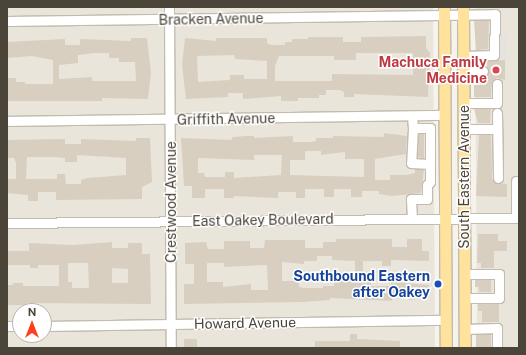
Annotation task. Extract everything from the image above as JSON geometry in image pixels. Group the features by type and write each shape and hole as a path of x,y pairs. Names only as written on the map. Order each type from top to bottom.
{"main road":[{"name":"South Eastern Avenue","path":"463,10 465,348"},
{"name":"South Eastern Avenue","path":"444,12 446,348"}],"street":[{"name":"Crestwood Avenue","path":"170,7 171,348"},
{"name":"Bracken Avenue","path":"7,21 170,20 444,12 463,10 495,14 494,55 464,56"},
{"path":"464,70 483,71"},
{"path":"464,103 497,103 497,84"},
{"path":"497,113 498,178"},
{"name":"Griffith Avenue","path":"7,121 170,120 445,115"},
{"path":"412,116 413,128 411,163 446,169"},
{"path":"412,218 411,199 427,199 430,166 430,128 413,128"},
{"path":"464,129 497,129"},
{"path":"430,148 445,148"},
{"path":"516,181 518,218"},
{"name":"East Oakey Boulevard","path":"7,223 518,218"},
{"path":"465,274 499,274 499,298 465,298"},
{"name":"Howard Avenue","path":"52,326 446,320"},
{"path":"465,328 497,328 497,348"}],"shaded area":[{"path":"7,7 433,7 435,348 7,348"},
{"path":"475,7 519,7 519,348 477,348"},
{"path":"491,35 507,35 507,59 491,59"},
{"path":"474,59 485,59 486,82 474,82"}],"building":[{"path":"474,20 489,20 488,49 476,50"},
{"path":"426,36 426,48 430,53 428,97 354,94 354,97 344,97 344,92 340,90 326,90 326,95 319,95 319,98 298,98 298,101 281,101 281,96 243,99 243,93 228,93 228,97 186,99 182,65 185,38 216,41 216,38 267,38 267,43 271,45 285,45 285,42 292,42 292,39 308,39 308,37 343,37 343,42 361,42 361,37","holes":["356,53 413,53 413,75 332,74 332,81 275,81 275,66 279,56 334,56 334,60 356,60","234,55 235,59 267,61 267,79 244,79 244,75 230,75 230,80 198,82 197,56"]},
{"path":"131,38 147,38 151,73 148,99 102,98 102,101 7,101 7,78 16,78 16,82 25,82 25,84 53,84 53,60 32,56 7,58 7,42 65,39 65,45 80,45 80,39 131,41","holes":["109,53 109,58 119,58 119,62 135,62 136,81 92,81 92,77 59,79 59,65 78,63 78,55"]},
{"path":"505,60 505,80 497,78 492,81 491,97 474,97 474,85 486,85 489,71 486,61"},
{"path":"474,109 491,109 490,123 478,123"},
{"path":"384,133 407,136 406,154 375,159 375,180 390,180 390,175 407,175 415,173 415,169 424,170 421,193 392,196 379,194 379,191 362,191 362,197 351,197 351,189 334,189 334,197 324,197 324,189 305,189 305,198 296,198 296,192 278,192 278,198 234,196 234,198 224,198 224,189 205,189 205,198 192,198 192,186 184,186 181,138 232,140 232,137 246,136 254,136 254,138 293,136 293,142 311,142 316,141 316,138 333,138 333,136 384,137","holes":["305,151 321,151 321,155 345,152 345,159 364,159 364,177 290,175 290,160 305,160","254,155 282,155 281,175 234,178 234,172 225,172 225,177 205,177 204,173 198,173 198,158 254,160"]},
{"path":"419,134 424,134 424,158 417,157"},
{"path":"479,135 491,135 492,178 495,183 507,184 507,197 476,196"},
{"path":"136,138 150,138 152,182 142,187 142,199 56,200 56,192 38,192 38,201 28,201 28,195 7,193 7,179 16,179 16,163 14,158 7,158 7,140 65,139 65,144 81,144 81,139 136,141","holes":["77,155 126,158 126,175 87,178 81,180 81,184 66,184 65,174 57,174 57,179 26,179 27,157 65,158 65,162 77,162"]},
{"path":"478,234 498,234 498,241 507,241 507,251 494,251 494,268 481,268 481,263 477,263"},
{"path":"336,239 392,239 392,247 407,247 407,239 422,239 422,251 429,251 429,261 391,260 391,266 382,266 382,261 363,261 363,279 371,279 371,286 391,286 391,282 429,285 429,297 409,300 409,297 392,297 392,301 330,298 330,300 304,302 184,304 184,284 194,284 194,264 185,264 185,243 206,242 208,249 224,249 224,241 250,241 250,248 264,248 265,240 305,240 305,248 323,248 323,242 336,242","holes":["317,256 332,256 332,260 355,261 355,277 334,277 334,286 323,286 323,288 304,288 299,287 299,281 282,281 282,262 304,264 304,261 317,261","207,263 224,263 224,267 267,265 268,290 251,290 251,284 223,287 223,282 207,282"]},
{"path":"112,242 112,248 128,248 128,243 142,243 142,254 150,254 151,304 12,303 12,305 7,305 7,285 13,285 13,283 23,283 23,286 59,286 59,265 38,265 38,268 30,268 30,265 7,265 7,251 29,251 29,243 73,245","holes":["68,263 88,263 89,288 72,288 72,282 68,282","112,268 128,269 128,283 112,283"]},
{"path":"475,280 491,280 491,292 479,292 479,287 475,287"},
{"path":"478,304 499,304 499,322 482,322 482,311 478,311"},
{"path":"350,334 357,334 357,339 400,341 400,348 315,348 315,341 350,341"},
{"path":"491,334 491,347 476,347 476,335"},
{"path":"184,339 197,339 197,348 184,348"}],"place":[{"name":"Machuca Family Medicine","path":"496,70"},
{"name":"Southbound Eastern after Oakey","path":"438,284"}]}
